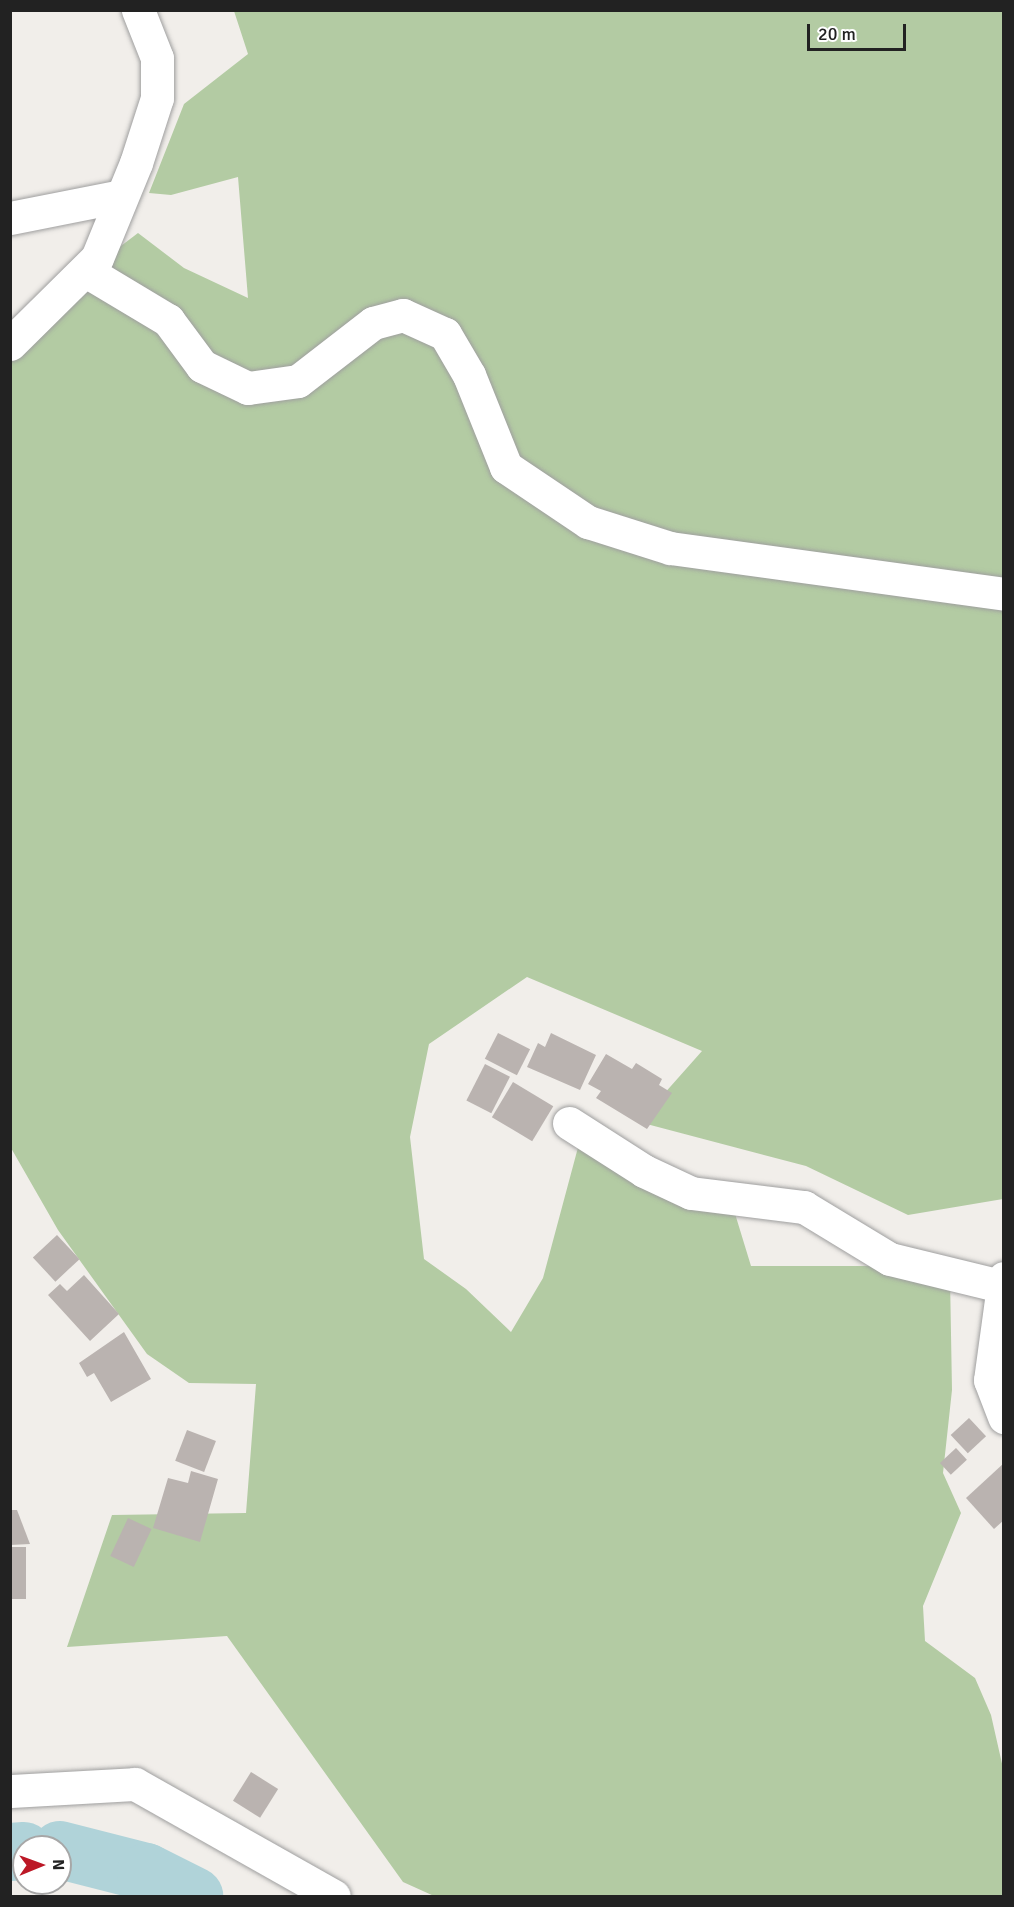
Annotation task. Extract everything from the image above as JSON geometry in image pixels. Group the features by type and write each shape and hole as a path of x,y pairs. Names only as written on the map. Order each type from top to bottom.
{"street":[{"path":"10,344 97,258 121,196 157,98 157,58 138,10"},
{"path":"10,218 121,196"},
{"path":"86,271 168,320 202,366 248,388 298,381 373,323 403,315 445,334 470,375 506,467 588,522 670,548 1004,594"},
{"path":"569,1123 644,1171 692,1193 804,1207 890,1259 1002,1282 990,1380 1004,1417"},
{"path":"10,1791 135,1784 334,1896"}],"green space":[{"path":"234,11 1003,11 1003,1199 908,1215 806,1166 639,1122 702,1051 527,977 429,1044 410,1137 424,1259 466,1289 511,1332 543,1278 580,1140 729,1194 751,1266 882,1266 950,1277 952,1390 943,1473 961,1513 923,1606 925,1641 975,1678 991,1715 1003,1768 1003,1896 434,1896 403,1882 227,1636 67,1647 112,1515 246,1513 256,1384 189,1383 147,1354 58,1230 11,1148 10,348 42,306 138,233 184,268 248,298 238,177 171,195 149,193 184,104 248,54"}],"building":[{"path":"498,1033 530,1049 517,1075 485,1059"},
{"path":"551,1033 596,1055 580,1090 527,1067 538,1043 545,1047"},
{"path":"606,1054 632,1069 636,1063 662,1079 659,1085 672,1093 647,1129 596,1098 601,1091 588,1084"},
{"path":"485,1064 510,1077 491,1113 466,1101"},
{"path":"513,1082 553,1106 532,1141 492,1117"},
{"path":"57,1235 80,1259 55,1282 33,1258"},
{"path":"84,1275 119,1314 90,1341 48,1295 60,1284 67,1291"},
{"path":"124,1332 151,1379 111,1402 94,1373 87,1377 79,1363"},
{"path":"969,1418 986,1436 968,1453 951,1435"},
{"path":"187,1430 216,1441 204,1472 175,1461"},
{"path":"956,1448 967,1460 951,1475 940,1463"},
{"path":"1004,1463 1004,1520 994,1529 966,1498"},
{"path":"191,1471 218,1479 200,1542 153,1528 168,1478 188,1483"},
{"path":"10,1510 17,1510 30,1544 10,1545"},
{"path":"128,1518 152,1529 134,1567 110,1556"},
{"path":"10,1547 26,1547 26,1599 10,1599"},
{"path":"251,1772 278,1789 260,1818 233,1801"}],"waterway":[{"path":"72,1853 146,1872 194,1896"}]}
